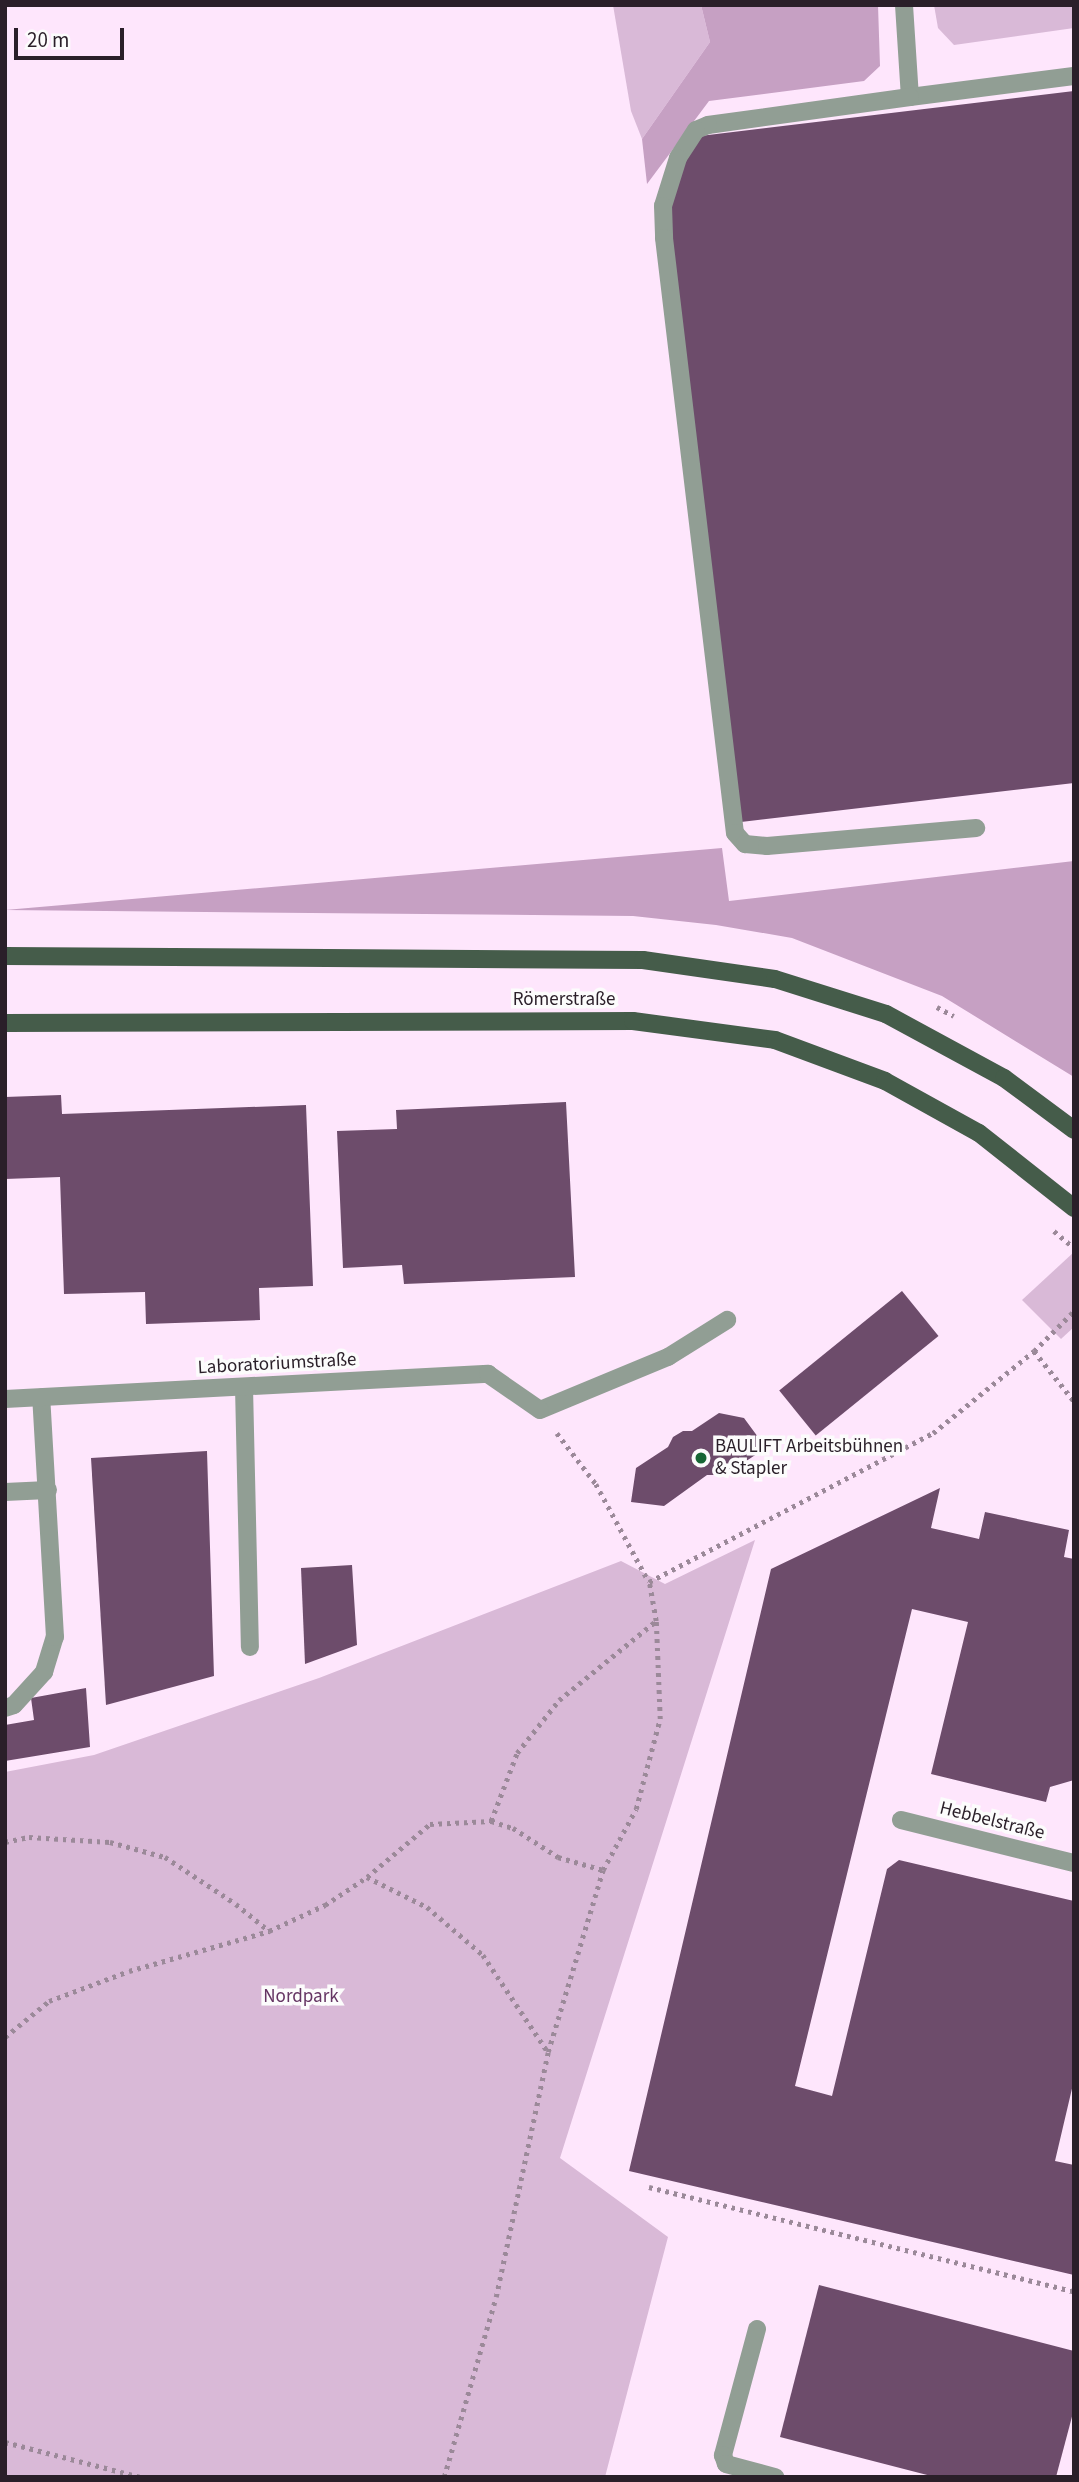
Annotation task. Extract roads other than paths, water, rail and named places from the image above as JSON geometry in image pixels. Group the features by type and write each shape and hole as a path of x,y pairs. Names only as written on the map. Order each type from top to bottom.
{"main road":[{"path":"5,956 643,960 775,979 886,1014 1004,1078 1074,1130"},
{"name":"Römerstraße","path":"5,1023 634,1021 775,1040 885,1081 967,1126 1074,1208"}],"street":[{"path":"904,5 910,97"},
{"path":"976,828 767,846 745,844 735,834 664,238 663,206 678,158 696,130 708,125 1074,76"},
{"name":"Laboratoriumstraße","path":"5,1399 488,1374 540,1410 668,1357 727,1320"},
{"path":"244,1387 250,1647"},
{"path":"5,1707 14,1705 44,1672 55,1637 41,1397"},
{"path":"5,1492 48,1490"},
{"name":"Hebbelstraße","path":"901,1820 1074,1863"},
{"path":"757,2329 723,2455 726,2464 775,2477"}],"place":[{"name":"BAULIFT Arbeitsbühnen & Stapler","path":"701,1458"}],"park label":[{"name":"Nordpark","path":"301,1997"}]}
